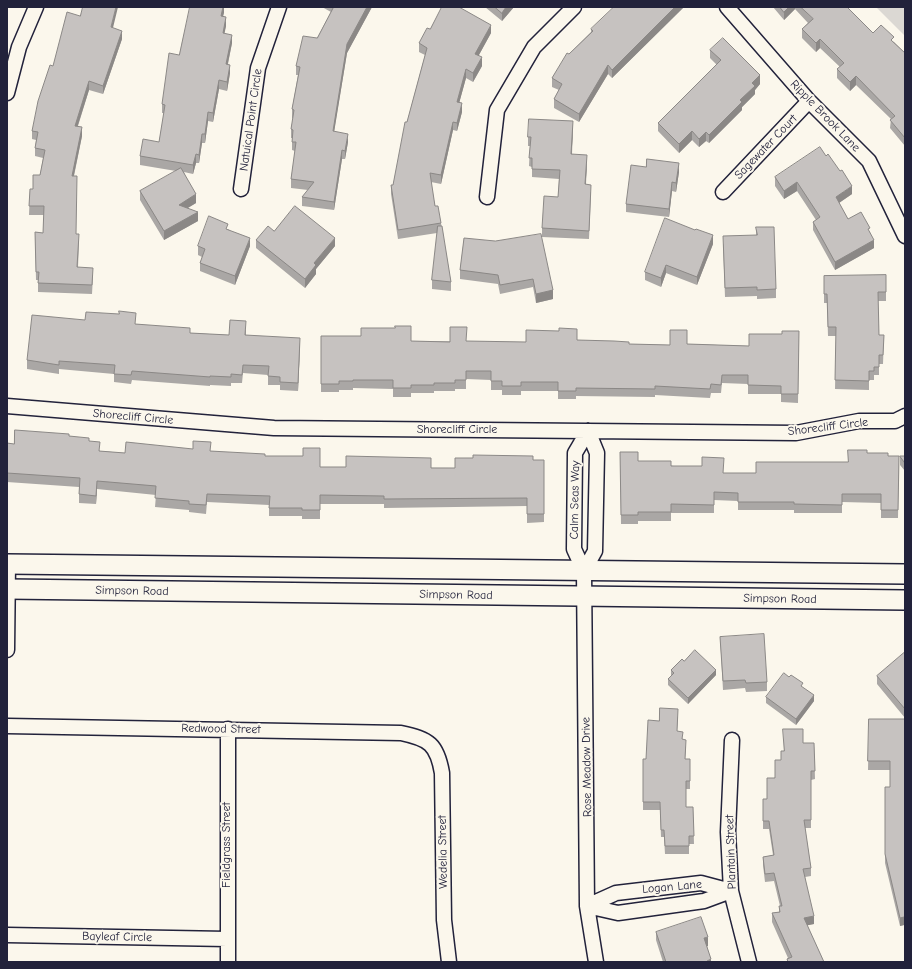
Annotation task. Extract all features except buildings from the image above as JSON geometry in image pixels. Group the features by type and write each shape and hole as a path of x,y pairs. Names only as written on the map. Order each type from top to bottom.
{"main road":[{"path":"8,564 905,574"},
{"name":"Simpson Road","path":"8,589 905,600"}],"street":[{"path":"7,93 19,48 36,7"},
{"name":"Natuical Point Circle","path":"241,189 258,68 279,7"},
{"path":"486,197 498,110 534,47 574,7"},
{"name":"Ripple Brook Lane","path":"727,7 810,102 869,161 905,236"},
{"name":"Sagewater Court","path":"723,192 810,102"},
{"name":"Shorecliff Circle","path":"7,406 274,428 796,433 859,421 895,421 905,416"},
{"name":"Calm Seas Way","path":"584,571 574,549 575,453 588,431"},
{"name":"Calm Seas Way","path":"584,571 595,551 597,453 588,431"},
{"path":"7,650 8,564"},
{"name":"Rose Meadow Drive","path":"584,571 587,906 596,962"},
{"name":"Redwood Street","path":"7,726 401,733 418,737 432,744"},
{"name":"Fieldgrass Street","path":"228,729 228,962"},
{"name":"Plantain Street","path":"732,740 728,832 731,891 749,962"},
{"name":"Wedelia Street","path":"432,744 440,758 442,773 444,920 449,962"},
{"name":"Logan Lane","path":"587,906 616,893 701,883 731,891"},
{"name":"Logan Lane","path":"587,906 618,913 704,901 731,891"},
{"name":"Bayleaf Circle","path":"7,935 227,939"}],"shaded area":[{"path":"876,7 905,7 905,36"}]}
